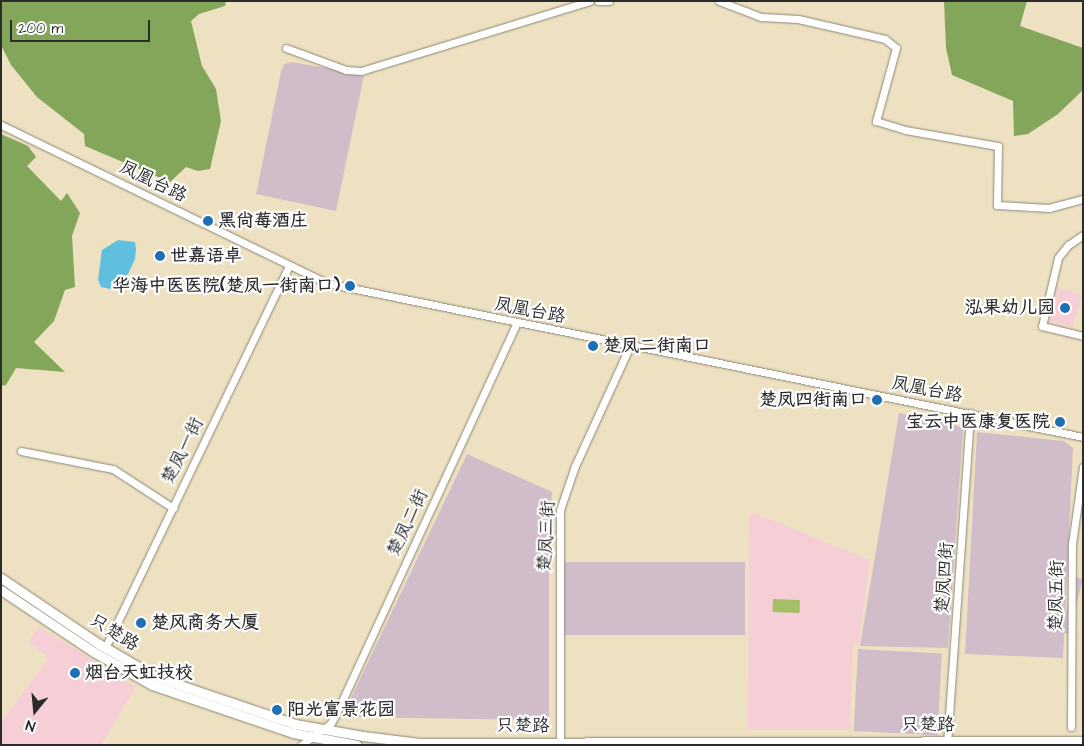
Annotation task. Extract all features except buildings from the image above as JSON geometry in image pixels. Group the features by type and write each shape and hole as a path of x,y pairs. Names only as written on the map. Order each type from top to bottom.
{"main road":[{"name":"只楚路","path":"1,578 106,648 156,677 210,697 320,728 420,743 560,742 683,744 1083,741"},
{"name":"只楚路","path":"1,590 94,652 152,686 207,707 308,736 357,745"}],"street":[{"path":"286,48 346,70 361,71 590,1"},
{"path":"598,1 609,1"},
{"path":"719,1 761,17 798,19 885,39 896,48 876,121 905,130 998,146 997,205 1049,208 1083,199"},
{"name":"凤凰台路","path":"1,125 288,267 326,283 360,292 516,324 1083,437"},
{"path":"1083,235 1068,245 1058,258 1042,326 1083,336"},
{"name":"楚凤一街","path":"106,648 288,267"},
{"name":"楚凤二街","path":"301,745 308,736 331,723 336,714 516,324"},
{"name":"楚凤三街","path":"560,742 560,510 575,466 630,346"},
{"name":"楚凤四街","path":"947,743 970,413"},
{"path":"21,451 113,469 173,508"},
{"name":"楚凤五街","path":"1071,727 1072,544 1083,467"}],"shaded area":[{"path":"292,62 364,75 336,211 256,194 281,72 284,64"},
{"name":"泓果幼儿园","path":"1058,288 1082,295 1073,328 1049,321"},
{"path":"899,413 956,425 963,429 948,648 860,646"},
{"path":"977,432 1064,441 1073,448 1063,658 965,654"},
{"path":"467,454 552,492 549,527 549,720 342,717"},
{"path":"757,514 870,560 859,643 853,644 850,730 748,730 749,515"},
{"path":"564,562 745,562 745,635 564,635"},
{"path":"1075,577 1083,579 1069,634 1061,632"},
{"name":"烟台天虹技校","path":"39,627 136,687 101,745 1,745 1,722 49,658 28,642"},
{"path":"858,649 942,653 938,735 854,731"}],"green space":[{"path":"1,1 226,1 225,6 199,14 191,21 202,66 216,89 221,121 210,169 198,171 186,167 170,182 85,146 84,134 37,97 11,65 1,45"},
{"path":"944,1 1027,1 1020,26 1083,48 1083,90 1058,114 1028,134 1014,136 1013,101 952,75 946,48"},
{"path":"1,134 28,146 36,157 27,166 61,201 67,193 80,213 72,236 75,287 65,290 54,321 34,342 65,372 16,368 6,385 1,386"},
{"path":"773,599 800,600 800,613 773,612"}],"water":[{"path":"118,240 135,242 136,249 135,259 120,291 101,287 98,280 102,250"}],"place":[{"name":"黑尚莓酒庄","path":"208,221"},
{"name":"世嘉语卓","path":"160,256"},
{"name":"华海中医医院(楚凤一街南口)","path":"350,286"},
{"name":"泓果幼儿园","path":"1065,308"},
{"name":"楚凤二街南口","path":"593,346"},
{"name":"楚凤四街南口","path":"877,400"},
{"name":"宝云中医康复医院","path":"1060,422"},
{"name":"楚风商务大厦","path":"141,623"},
{"name":"烟台天虹技校","path":"75,673"},
{"name":"阳光富景花园","path":"277,710"}]}
